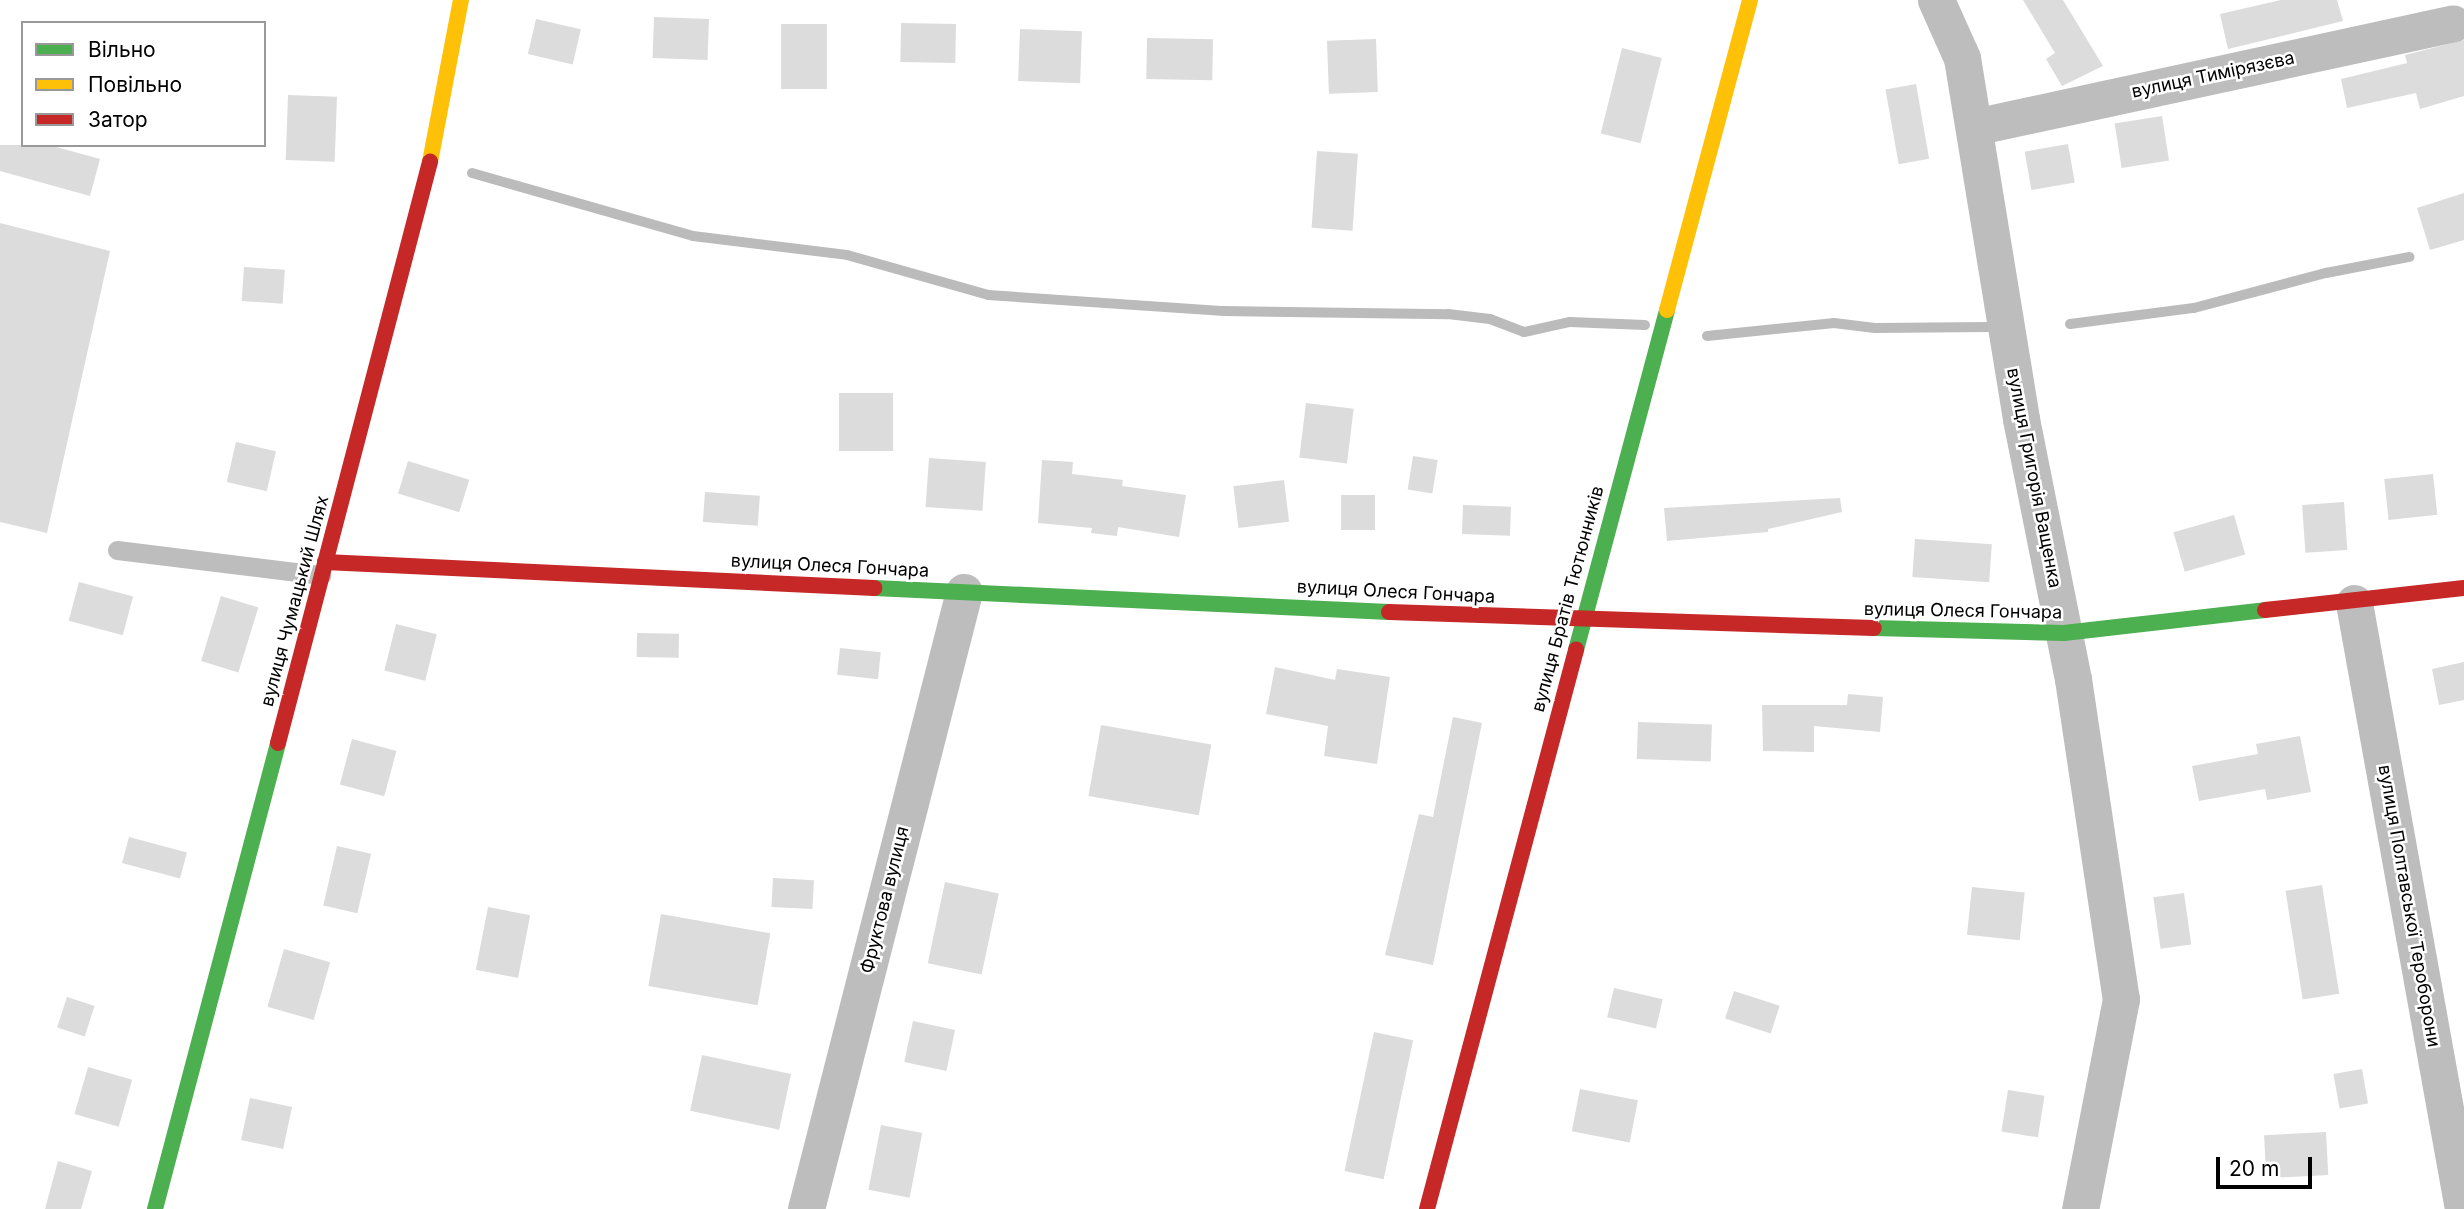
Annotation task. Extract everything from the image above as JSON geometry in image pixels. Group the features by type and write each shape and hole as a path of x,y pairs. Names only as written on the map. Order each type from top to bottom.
{"main road":[{"name":"вулиця Чумацький Шлях","path":"155,1209 431,160 461,0"},
{"name":"вулиця Братів Тютюнників","path":"1427,1209 1581,620 1750,0"},
{"name":"вулиця Олеся Гончара","path":"323,568 964,592 1581,620 2064,633 2354,603 2464,588"}],"street":[{"name":"вулиця Григорія Ващенка","path":"1930,3 1962,58 2021,419 2064,633 2121,999 2080,1209"},
{"name":"вулиця Тимірязєва","path":"1974,127 2453,23"},
{"name":"Фруктова вулиця","path":"806,1209 964,592"},
{"name":"вулиця Полтавської Тероборони","path":"2354,603 2463,1209"}],"lane":[{"path":"117,550 323,568"}],"building":[{"path":"2023,0 2063,0 2103,66 2062,86 2046,59 2055,53"},
{"path":"2281,0 2337,0 2343,21 2228,49 2220,14"},
{"path":"654,17 709,19 708,60 653,58"},
{"path":"536,19 581,29 573,64 528,54"},
{"path":"901,23 956,24 955,63 900,62"},
{"path":"781,24 827,24 827,89 781,89"},
{"path":"1020,29 1082,31 1080,83 1018,81"},
{"path":"1147,38 1213,39 1212,80 1146,79"},
{"path":"1376,39 1378,92 1329,94 1327,41"},
{"path":"2464,40 2464,96 2420,109 2416,93 2347,108 2341,79 2407,63 2405,55"},
{"path":"1622,48 1662,58 1640,143 1601,133"},
{"path":"1916,84 1929,159 1899,164 1885,89"},
{"path":"288,95 337,97 335,162 286,160"},
{"path":"2162,116 2169,160 2122,168 2115,124"},
{"path":"2068,144 2075,182 2031,190 2025,152"},
{"path":"0,145 56,147 100,159 90,196 0,171"},
{"path":"1317,151 1358,154 1353,231 1312,228"},
{"path":"2464,193 2464,240 2430,250 2417,208"},
{"path":"0,223 110,251 47,533 0,522"},
{"path":"244,267 285,270 283,304 242,301"},
{"path":"839,393 893,393 893,451 839,451"},
{"path":"1306,403 1354,409 1347,463 1299,458"},
{"path":"236,442 276,451 267,491 227,482"},
{"path":"1413,456 1438,460 1432,493 1408,490"},
{"path":"929,458 986,462 982,511 926,507"},
{"path":"1042,460 1073,462 1072,474 1123,480 1122,486 1186,495 1179,537 1118,527 1117,536 1091,533 1092,528 1038,523"},
{"path":"408,461 469,480 459,512 398,494"},
{"path":"2433,474 2437,515 2389,520 2384,479"},
{"path":"1284,480 1289,522 1238,528 1233,486"},
{"path":"705,492 760,496 758,526 703,522"},
{"path":"1341,495 1375,495 1375,530 1341,530"},
{"path":"1840,498 1842,512 1768,529 1768,532 1667,541 1664,508"},
{"path":"2344,502 2347,550 2305,553 2302,505"},
{"path":"1463,505 1511,507 1510,536 1462,534"},
{"path":"2234,515 2245,554 2185,572 2173,532"},
{"path":"1915,539 1992,544 1989,582 1912,577"},
{"path":"79,582 133,596 123,635 69,621"},
{"path":"221,596 258,607 238,672 201,661"},
{"path":"396,624 437,634 425,681 384,671"},
{"path":"637,633 679,634 679,658 637,657"},
{"path":"840,648 881,652 878,679 837,675"},
{"path":"2464,662 2464,700 2439,705 2432,669"},
{"path":"1275,667 1335,680 1337,669 1390,677 1377,764 1324,756 1328,726 1266,714"},
{"path":"1848,694 1883,697 1880,732 1814,726 1814,752 1763,751 1762,705 1847,705"},
{"path":"1453,717 1482,723 1433,965 1385,955 1419,814 1433,817"},
{"path":"1638,722 1712,725 1711,762 1637,759"},
{"path":"1101,725 1211,744 1199,815 1088,796"},
{"path":"2300,736 2311,792 2267,800 2265,789 2199,801 2192,766 2258,754 2256,744"},
{"path":"352,739 396,751 384,796 340,784"},
{"path":"129,837 187,853 180,879 122,863"},
{"path":"337,846 371,854 357,913 323,905"},
{"path":"773,878 814,880 812,909 771,907"},
{"path":"945,882 999,893 982,975 928,963"},
{"path":"2322,885 2339,994 2303,999 2285,891"},
{"path":"1972,887 2025,893 2020,940 1967,935"},
{"path":"2184,893 2191,944 2161,949 2153,897"},
{"path":"488,907 530,915 518,978 476,970"},
{"path":"661,914 770,933 758,1005 648,986"},
{"path":"284,949 330,962 314,1020 267,1007"},
{"path":"1614,988 1663,999 1656,1028 1607,1017"},
{"path":"1734,991 1780,1006 1771,1033 1725,1019"},
{"path":"67,997 95,1006 85,1036 57,1027"},
{"path":"913,1021 955,1030 946,1071 904,1062"},
{"path":"1374,1032 1413,1040 1384,1179 1344,1171"},
{"path":"702,1055 791,1074 779,1130 690,1111"},
{"path":"88,1067 132,1080 119,1127 74,1114"},
{"path":"2362,1069 2368,1103 2340,1109 2333,1074"},
{"path":"1580,1089 1638,1100 1630,1142 1572,1131"},
{"path":"2008,1090 2045,1096 2038,1137 2001,1131"},
{"path":"250,1098 292,1107 283,1149 241,1140"},
{"path":"881,1125 922,1133 910,1198 868,1190"},
{"path":"2326,1132 2328,1175 2266,1178 2264,1135"},
{"path":"58,1161 92,1171 81,1209 45,1209"}],"waterway":[{"path":"472,173 693,236 847,255 988,295 1224,311 1448,314 1490,319 1524,332 1570,322 1645,325"},
{"path":"2070,324 2194,308 2326,273 2409,257"},
{"path":"1707,336 1834,323 1875,328 1990,327"}],"traffic: fast":[{"path":"1576,650 1667,310"},
{"path":"874,588 1389,612"},
{"path":"1874,628 2064,633 2265,610"},
{"path":"155,1209 278,743"}],"traffic: slow":[{"path":"430,162 461,0"},
{"path":"1667,310 1750,0"}],"traffic: jam":[{"path":"278,743 430,162"},
{"path":"325,562 874,588"},
{"path":"2265,610 2464,588"},
{"path":"1389,612 1874,628"},
{"path":"1427,1209 1576,650"}]}
